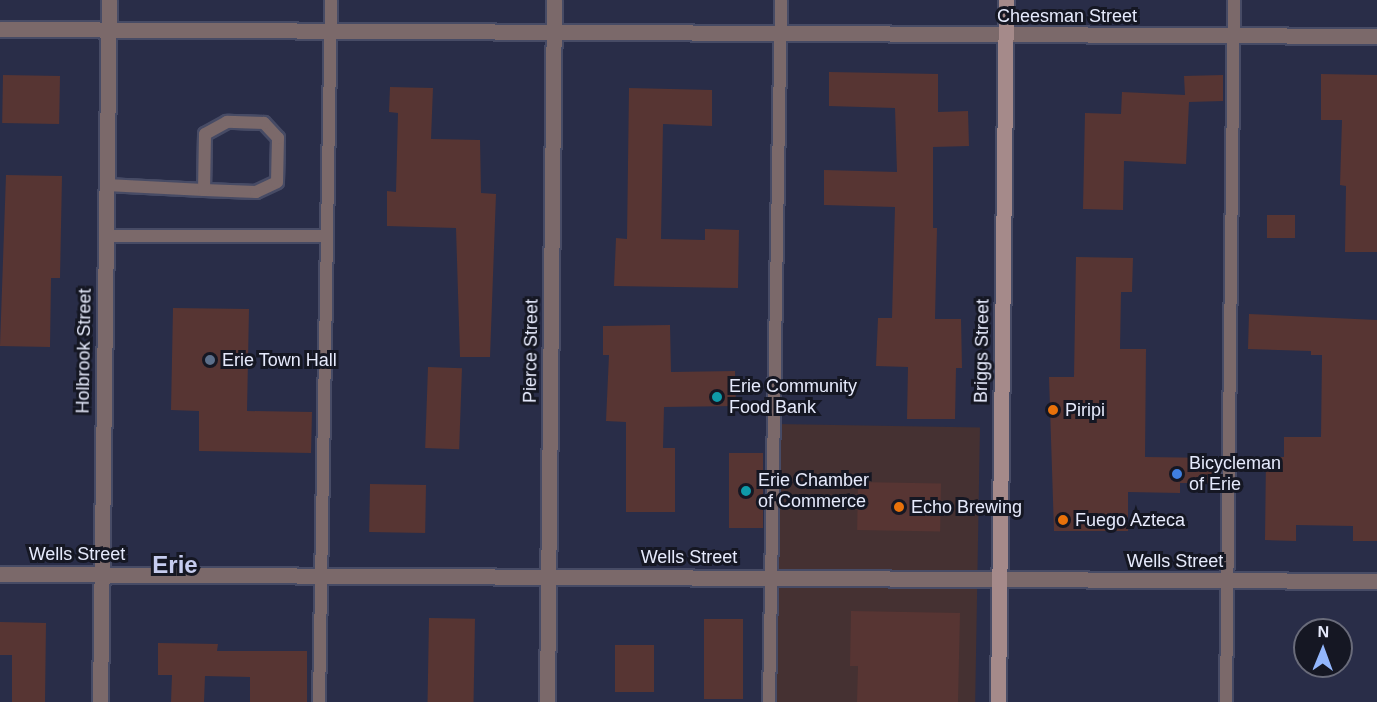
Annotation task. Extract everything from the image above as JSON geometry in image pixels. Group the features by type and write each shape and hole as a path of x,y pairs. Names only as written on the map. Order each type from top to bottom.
{"street":[{"name":"Holbrook Street","path":"100,702 109,0"},
{"name":"Pierce Street","path":"547,702 554,0"},
{"name":"Briggs Street","path":"998,702 1006,0"},
{"name":"Cheesman Street","path":"0,29 1006,36 1377,36"},
{"name":"Wells Street","path":"0,574 1377,581"}],"lane":[{"path":"319,702 331,0"},
{"path":"769,702 769,577 782,0"},
{"path":"1226,702 1234,0"},
{"path":"106,185 204,190 256,192 277,182 278,138 264,123 227,122 205,134 204,190"},
{"path":"106,236 326,236"}],"shaded area":[{"path":"777,424 980,428 975,702 772,702"}],"building":[{"path":"829,72 938,74 938,112 968,111 969,146 933,147 933,228 937,228 935,319 961,319 962,368 956,368 955,419 907,419 908,367 876,366 878,318 892,318 895,207 824,205 824,170 897,172 895,108 829,106"},
{"path":"1321,74 1377,75 1377,252 1345,252 1346,186 1340,185 1342,120 1321,120"},
{"path":"3,75 60,76 59,124 2,123"},
{"path":"1223,75 1223,101 1189,102 1186,164 1124,161 1123,210 1083,209 1085,113 1121,114 1122,92 1185,95 1184,76"},
{"path":"390,87 433,88 431,139 480,140 481,193 496,194 490,357 460,357 456,228 387,226 387,191 396,192 398,113 389,112"},
{"path":"629,88 712,90 712,126 663,124 661,239 705,240 705,229 739,230 738,288 614,286 616,238 627,239"},
{"path":"6,175 62,176 60,278 51,278 50,347 0,346"},
{"path":"1267,215 1295,215 1295,238 1267,238"},
{"path":"1076,257 1133,258 1132,292 1121,292 1120,349 1146,349 1145,457 1217,458 1216,483 1180,483 1180,493 1128,492 1128,531 1054,531 1049,377 1074,377"},
{"name":"Erie Town Hall","path":"173,308 249,309 247,411 312,412 311,453 199,451 199,411 171,410"},
{"path":"1249,314 1377,320 1377,541 1353,541 1353,526 1296,525 1296,541 1265,540 1266,457 1284,457 1284,437 1321,437 1322,355 1311,355 1311,351 1248,349"},
{"path":"670,325 671,372 735,371 736,406 664,407 663,448 675,448 675,512 626,512 626,422 606,421 609,355 603,355 603,326"},
{"path":"428,367 462,368 459,449 425,448"},
{"name":"Erie Chamber of Commerce","path":"729,453 763,453 763,528 729,528"},
{"name":"Echo Brewing","path":"858,482 941,483 940,531 857,530"},
{"path":"370,484 426,485 425,533 369,532"},
{"path":"851,611 960,613 958,702 857,702 858,666 850,666"},
{"path":"429,618 475,619 474,702 428,702"},
{"path":"704,619 743,619 743,699 704,699"},
{"path":"0,622 46,623 45,702 12,702 12,655 0,655"},
{"path":"158,643 218,644 217,651 307,651 307,702 250,702 250,677 205,676 204,702 171,702 172,675 158,675"},
{"path":"615,645 654,645 654,692 615,692"}],"place":[{"name":"Erie Town Hall","path":"210,360"},
{"name":"Erie Community Food Bank","path":"717,397"},
{"name":"Piripi","path":"1053,410"},
{"name":"Bicycleman of Erie","path":"1177,474"},
{"name":"Erie Chamber of Commerce","path":"746,491"},
{"name":"Echo Brewing","path":"899,507"},
{"name":"Fuego Azteca","path":"1063,520"}],"district":[{"name":"Erie","path":"175,565"}]}
